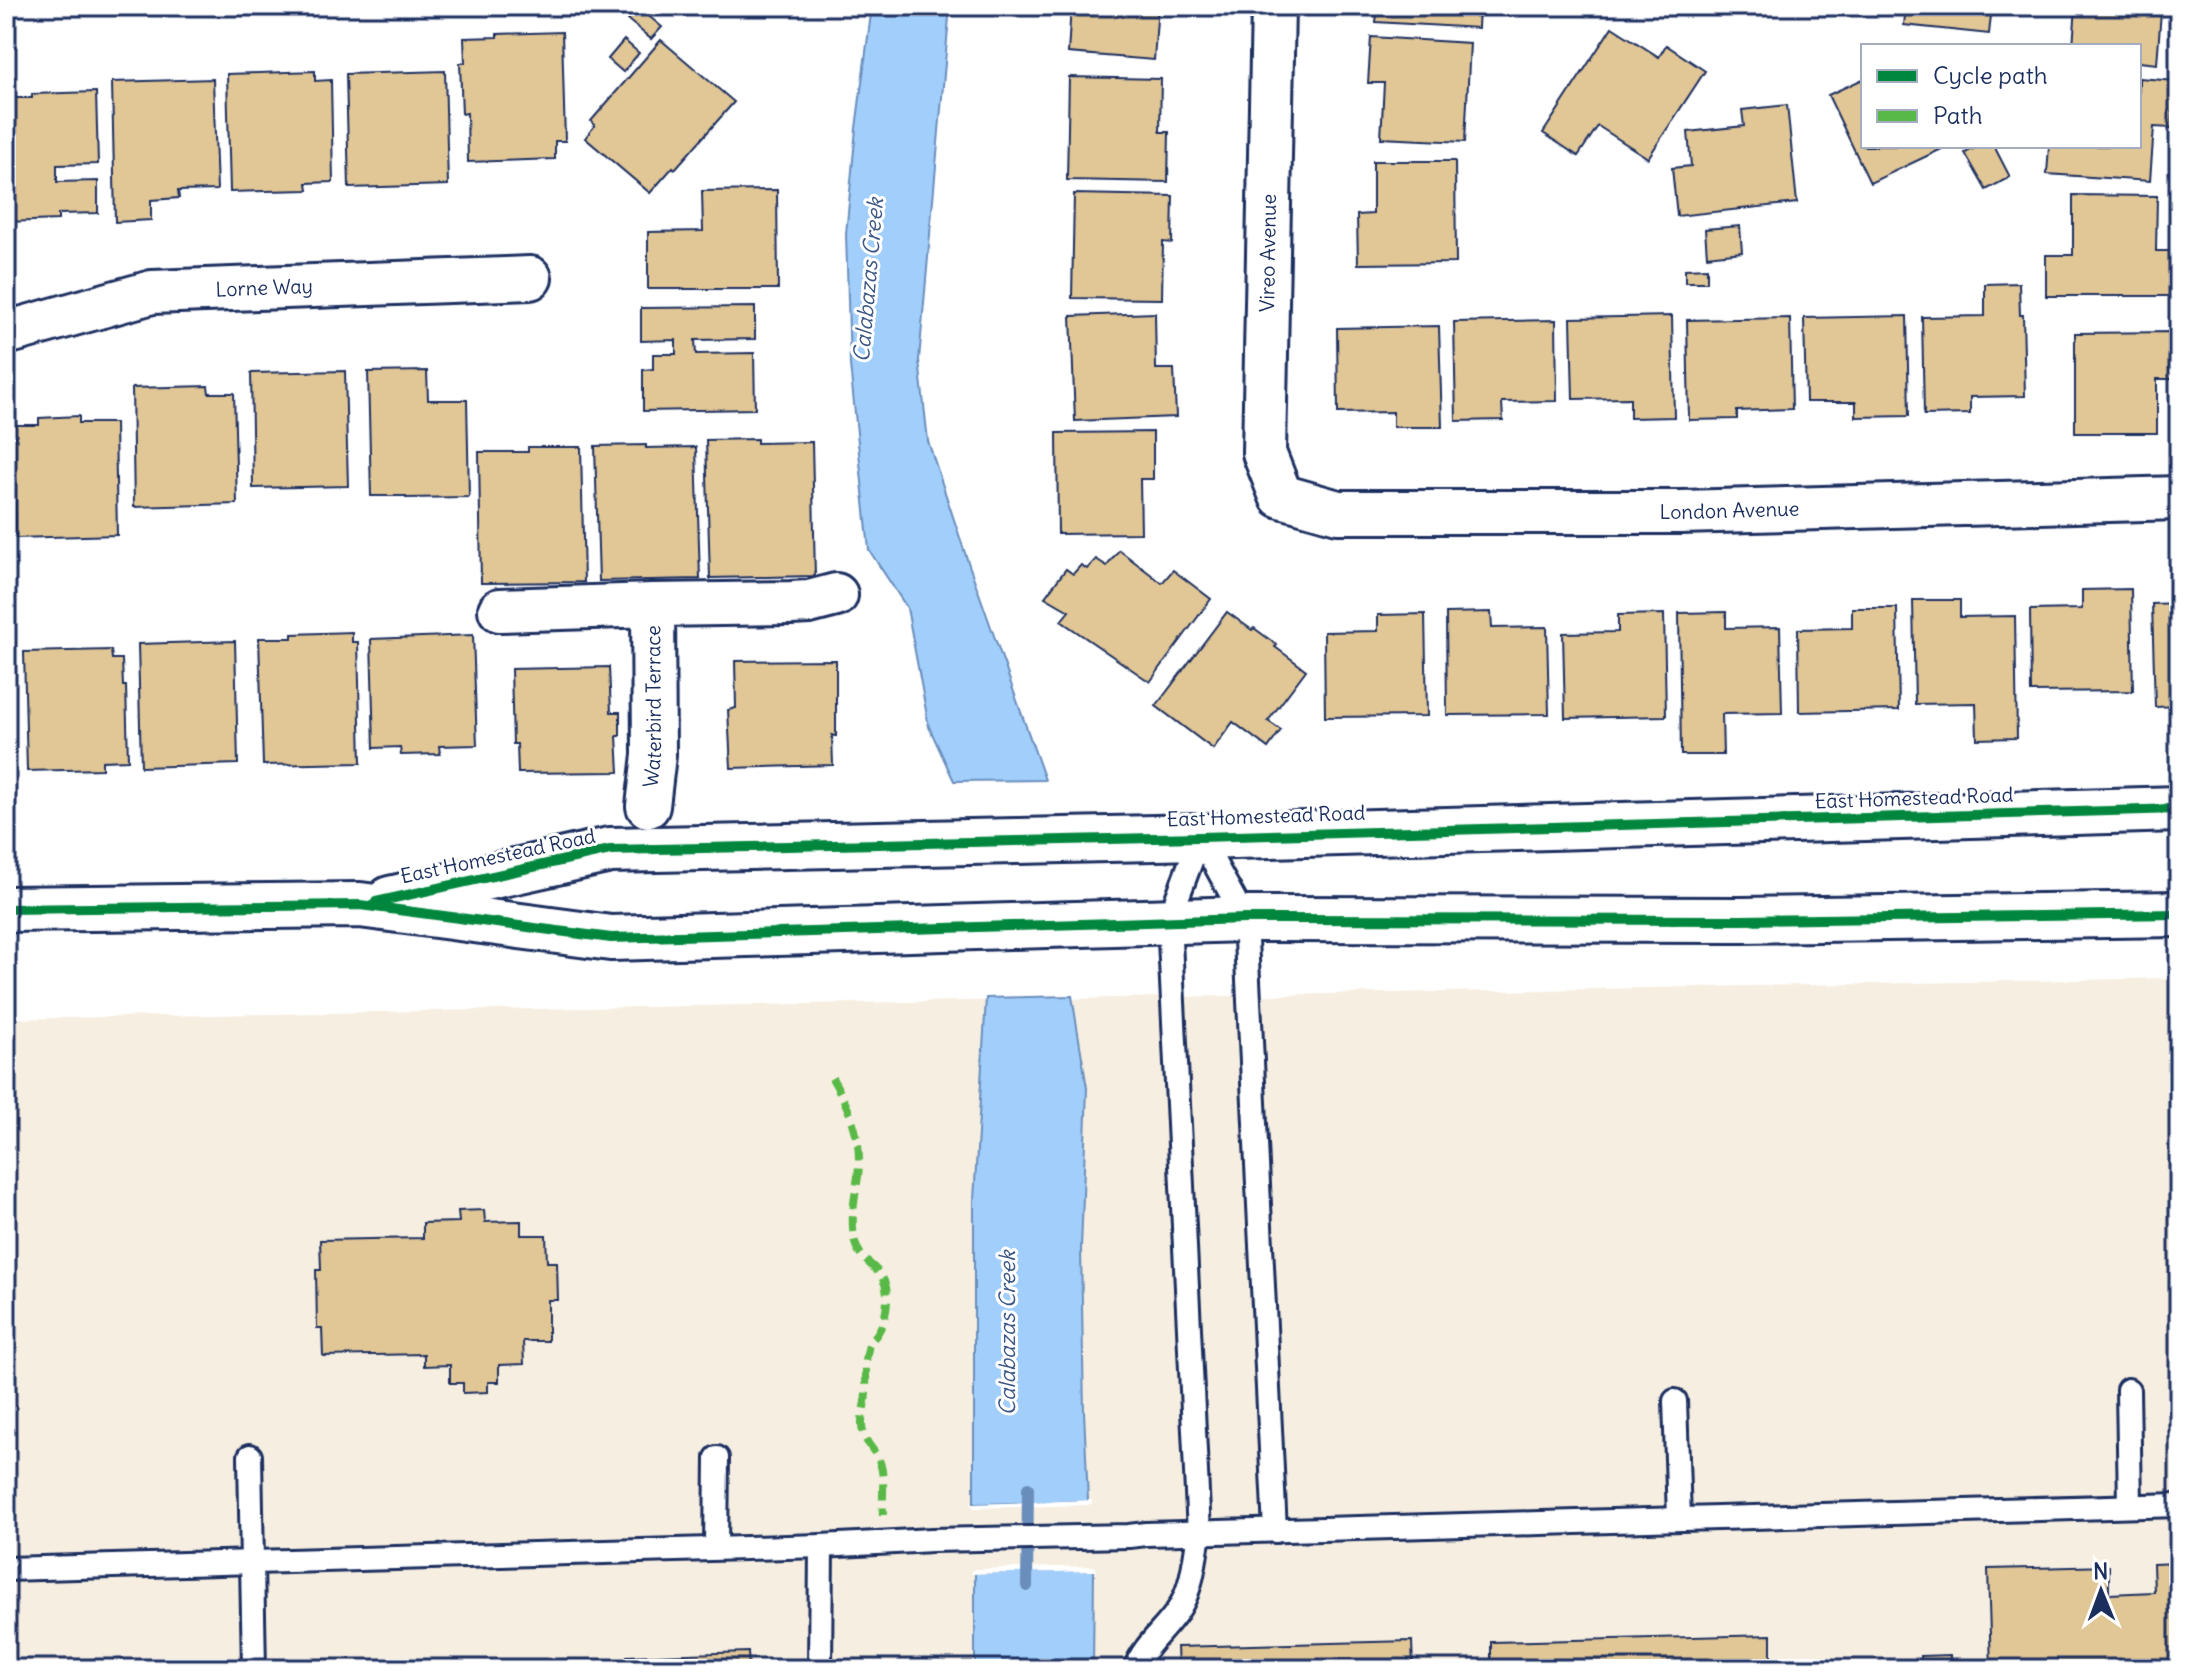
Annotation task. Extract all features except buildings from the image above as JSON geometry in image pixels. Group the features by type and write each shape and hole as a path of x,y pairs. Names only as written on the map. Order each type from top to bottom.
{"main road":[{"name":"East Homestead Road","path":"360,905 610,850 1200,837 2179,809"},
{"name":"East Homestead Road","path":"6,909 360,905 611,938 1169,920 1742,920 2179,914"}],"street":[{"name":"Vireo Avenue","path":"1273,6 1264,453 1281,496"},
{"name":"Lorne Way","path":"6,333 152,292 530,278"},
{"name":"London Avenue","path":"1281,496 1338,512 1681,512 2179,498"},
{"name":"Waterbird Terrace","path":"500,610 791,603 836,595"},
{"name":"Waterbird Terrace","path":"648,806 654,755 653,605"}],"lane":[{"path":"1200,837 1245,919 1275,1531"},
{"path":"1135,1669 1141,1655 1179,1609 1188,1592 1199,1533 1169,920 1200,837"},
{"path":"2128,1390 2130,1505"},
{"path":"1675,1401 1679,1518"},
{"path":"250,1456 254,1669"},
{"path":"716,1548 717,1458"},
{"path":"6,1569 2179,1505"},
{"path":"820,1669 821,1546"}],"shaded area":[{"path":"2179,978 2179,1669 6,1669 6,1019"}],"water":[{"path":"872,6 950,6 919,360 928,441 1045,780 954,781 929,727 907,608 869,550 850,365 846,234"},
{"path":"1072,996 1087,1088 1081,1249 1088,1501 974,1504 974,1200 986,998"},
{"path":"1094,1570 1093,1669 975,1669 975,1573"}],"pier":[{"path":"1092,1500 1088,1505 974,1508 970,1504"},
{"path":"1094,1566 1098,1571 971,1574 975,1569"}],"waterway":[{"name":"Calabazas Creek","path":"1027,1586 1028,1488"}],"marked path":[{"path":"832,1078 851,1116 859,1154 853,1210 854,1238 861,1255 878,1272 886,1288 885,1317 869,1345 867,1355 862,1422 864,1435 881,1466 883,1515"}],"cycle path":[{"path":"376,902 610,850 1200,837 2179,809"},
{"path":"6,909 360,905 611,938 1245,919 1742,920 2179,914"}]}
